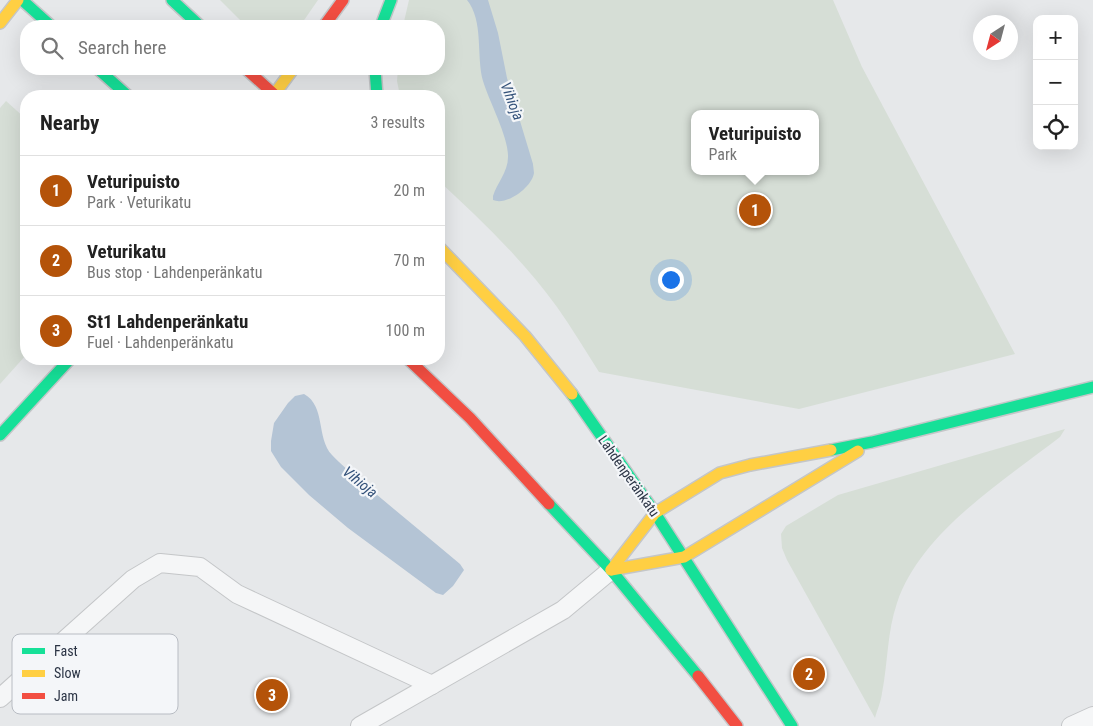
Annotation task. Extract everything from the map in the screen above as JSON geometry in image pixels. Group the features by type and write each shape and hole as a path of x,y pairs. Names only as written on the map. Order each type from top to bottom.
{"main road":[{"path":"0,22 18,0"},
{"path":"22,0 44,20"},
{"path":"172,0 194,20"},
{"path":"328,20 343,0"},
{"path":"383,20 391,0"},
{"path":"105,75 121,90"},
{"path":"252,75 268,90"},
{"path":"278,90 289,75"},
{"path":"375,75 377,90"},
{"name":"Lahdenperänkatu","path":"445,253 525,336 576,399 655,513 792,726"},
{"path":"0,435 64,365"},
{"path":"414,365 470,418 611,570 722,705 737,726"},
{"path":"611,570 655,513 720,473 750,465 872,442 1093,387"},
{"path":"611,570 684,557 872,442"}],"lane":[{"path":"72,634 134,579 160,563 200,567 237,594 432,685"},
{"path":"360,726 562,610 611,570"},
{"path":"0,698 12,687"},
{"path":"1071,726 1093,716"}],"shaded area":[{"path":"220,0 318,0 304,20 240,20"},
{"path":"409,0 833,0 862,67 1015,354 799,409 599,372 563,315 530,273 486,226 445,187 445,90 399,90 398,75 445,75 445,20 404,20"},
{"path":"6,101 20,114 20,362 0,384 0,108"},
{"path":"1065,429 1060,437 989,490 966,510 924,554 908,578 894,614 881,696 875,718 787,560 782,548 781,534 786,526 838,495"}],"water":[{"name":"Vihioja","path":"467,0 488,0 498,33 507,78 533,164 534,173 529,184 512,198 505,200 493,200 508,162 507,149 502,130 483,81 478,28 476,18"},
{"name":"Vihioja","path":"304,394 311,399 315,406 324,440 332,455 460,564 464,570 453,586 443,595 436,593 348,528 309,495 281,467 271,451 274,423 295,396"}],"traffic: fast":[{"path":"22,0 44,20"},
{"path":"172,0 194,20"},
{"path":"383,20 391,0"},
{"path":"105,75 121,90"},
{"path":"375,75 377,90"},
{"path":"0,435 64,365"},
{"path":"831,450 872,442 1093,387"},
{"path":"572,394 655,513 792,726"},
{"path":"549,504 611,570 698,676"}],"traffic: slow":[{"path":"0,23 18,0"},
{"path":"277,90 289,75"},
{"path":"445,253 525,336 572,394"},
{"path":"611,570 655,513 720,473 750,465 831,450"},
{"path":"611,570 684,557 858,451"}],"traffic: jam":[{"path":"328,20 343,0"},
{"path":"253,75 269,90"},
{"path":"414,365 470,418 549,504"},
{"path":"698,676 737,726"}],"place":[{"name":"Veturipuisto","path":"755,210"},
{"name":"Veturikatu","path":"809,674"},
{"name":"St1 Lahdenperänkatu","path":"272,695"}]}
